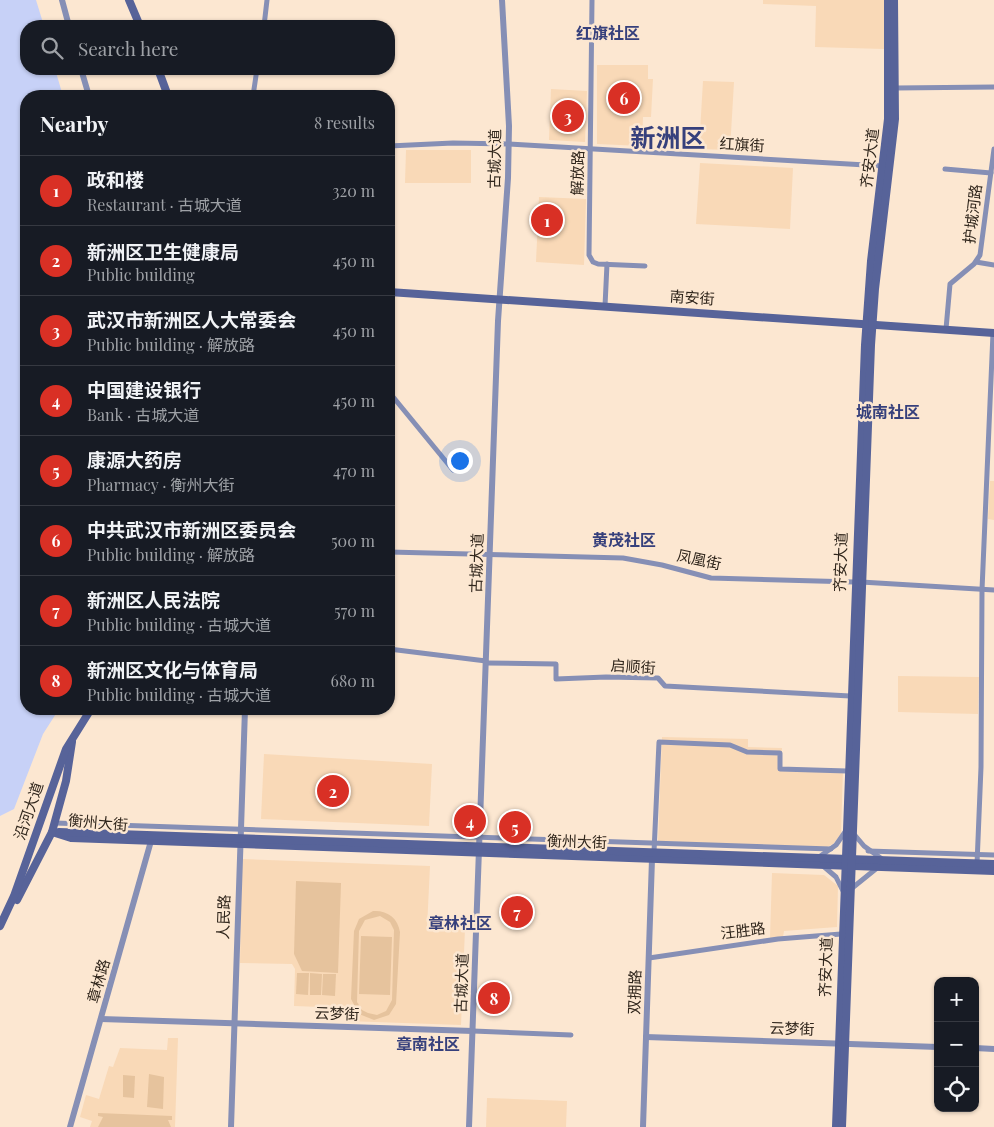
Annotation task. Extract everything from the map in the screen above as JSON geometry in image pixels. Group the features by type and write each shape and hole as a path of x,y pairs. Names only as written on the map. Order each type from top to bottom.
{"main road":[{"path":"129,0 137,20"},
{"name":"齐安大道","path":"836,1127 841,1044 869,324 890,88 888,0"},
{"name":"齐安大道","path":"869,324 893,134 896,88 894,0"},
{"path":"160,75 166,90"},
{"name":"南安街","path":"395,292 993,333"},
{"name":"齐安大道","path":"848,831 847,771 850,696 858,582"},
{"name":"沿河大道","path":"0,926 60,763 86,715"},
{"path":"6,912 14,904 52,832 66,781 72,738"},
{"name":"衡州大街","path":"52,832 71,838 151,841 239,841"},
{"name":"衡州大街","path":"52,832 239,841 653,855 816,858 847,862 994,871"},
{"name":"衡州大街","path":"653,855 822,865 847,862"},
{"name":"衡州大街","path":"882,864 994,864"},
{"name":"齐安大道","path":"842,1127 841,934 846,891"}],"street":[{"path":"62,0 67,20"},
{"path":"265,20 268,0"},
{"name":"古城大道","path":"469,1127 489,556 508,144 502,0"},
{"name":"解放路","path":"592,0 592,149 589,255 593,262 607,264"},
{"path":"83,75 87,90"},
{"path":"254,90 256,75"},
{"path":"896,88 994,87"},
{"name":"红旗街","path":"395,146 453,143 508,144 883,166"},
{"name":"护城河路","path":"946,329 950,284 976,262 981,251 994,149"},
{"path":"945,170 991,173"},
{"path":"976,262 994,266"},
{"path":"605,306 607,264 645,266"},
{"path":"977,864 982,590 993,333"},
{"path":"395,399 453,470"},
{"name":"凤凰街","path":"395,552 623,558 662,565 711,578 858,582 994,590"},
{"name":"启顺街","path":"395,650 486,662 556,664 556,679 606,677 658,678 665,686 850,696"},
{"name":"人民路","path":"231,1127 239,829 245,715"},
{"name":"双拥路","path":"643,1127 659,742 730,745 747,752 780,753 780,769 847,771"},
{"path":"55,823 832,849"},
{"path":"816,858 832,849 848,831 882,864 846,891 836,877 822,865"},
{"name":"章林路","path":"70,1127 151,841"},
{"path":"868,851 994,855"},
{"name":"汪胜路","path":"649,958 778,939 841,934"},
{"name":"云梦街","path":"101,1019 572,1034"},
{"name":"云梦街","path":"646,1037 934,1047"},
{"path":"979,1048 994,1049"}],"shaded area":[{"path":"763,0 884,0 884,49 815,47 816,6 763,4"},
{"path":"597,65 648,65 648,79 653,79 651,117 643,117 642,146 597,144"},
{"path":"703,81 734,82 730,150 699,149"},
{"path":"551,89 587,91 585,142 549,140"},
{"path":"406,150 471,150 471,183 405,183"},
{"path":"700,163 793,168 790,229 696,224"},
{"path":"539,197 586,199 584,265 536,262"},
{"path":"990,481 994,481 994,520 988,519"},
{"path":"898,676 979,677 978,714 898,712"},
{"path":"662,737 748,739 748,747 782,748 781,767 843,769 841,834 833,844 825,848 658,841"},
{"path":"264,754 432,764 429,826 261,819"},
{"path":"242,859 430,866 427,928 465,929 461,1025 346,1021 346,1008 294,1006 295,969 292,964 240,963"},
{"path":"772,873 824,875 838,886 837,927 784,931 783,937 770,938"},
{"path":"296,881 341,883 338,973 302,971 294,954"},
{"path":"373,911 383,912 394,919 400,932 396,1004 389,1015 374,1020 359,1014 351,999 354,931 359,919","holes":["380,916 390,922 394,930 392,1000 386,1011 377,1015 362,1010 357,1002 359,931 365,920"]},
{"path":"361,936 392,937 390,995 359,994"},
{"path":"297,973 309,973 308,995 296,994"},
{"path":"310,973 322,974 321,995 310,995"},
{"path":"323,974 336,974 335,996 322,995"},
{"path":"168,1038 178,1038 175,1127 90,1127 92,1121 80,1117 86,1095 99,1099 109,1066 113,1067 120,1048 167,1050"},
{"path":"149,1074 164,1077 163,1109 147,1107"},
{"path":"123,1075 135,1076 134,1098 123,1097"},
{"path":"487,1098 567,1101 566,1127 486,1127"},
{"path":"98,1113 172,1116 172,1120 168,1120 171,1127 98,1127 103,1117 98,1116"}],"water":[{"path":"0,0 36,0 42,20 20,20 20,75 57,75 61,90 20,90 20,715 55,715 43,734 14,809 0,816"}],"place":[{"name":"中共武汉市新洲区委员会","path":"624,98"},
{"name":"武汉市新洲区人大常委会","path":"568,116"},
{"name":"政和楼","path":"547,220"},
{"name":"新洲区卫生健康局","path":"333,791"},
{"name":"中国建设银行","path":"470,821"},
{"name":"康源大药房","path":"515,827"},
{"name":"新洲区人民法院","path":"517,912"},
{"name":"新洲区文化与体育局","path":"494,998"}],"district":[{"name":"红旗社区","path":"608,33"},
{"name":"新洲区","path":"668,138"},
{"name":"城南社区","path":"888,412"},
{"name":"黄茂社区","path":"624,540"},
{"name":"章林社区","path":"460,923"},
{"name":"章南社区","path":"428,1044"}]}
